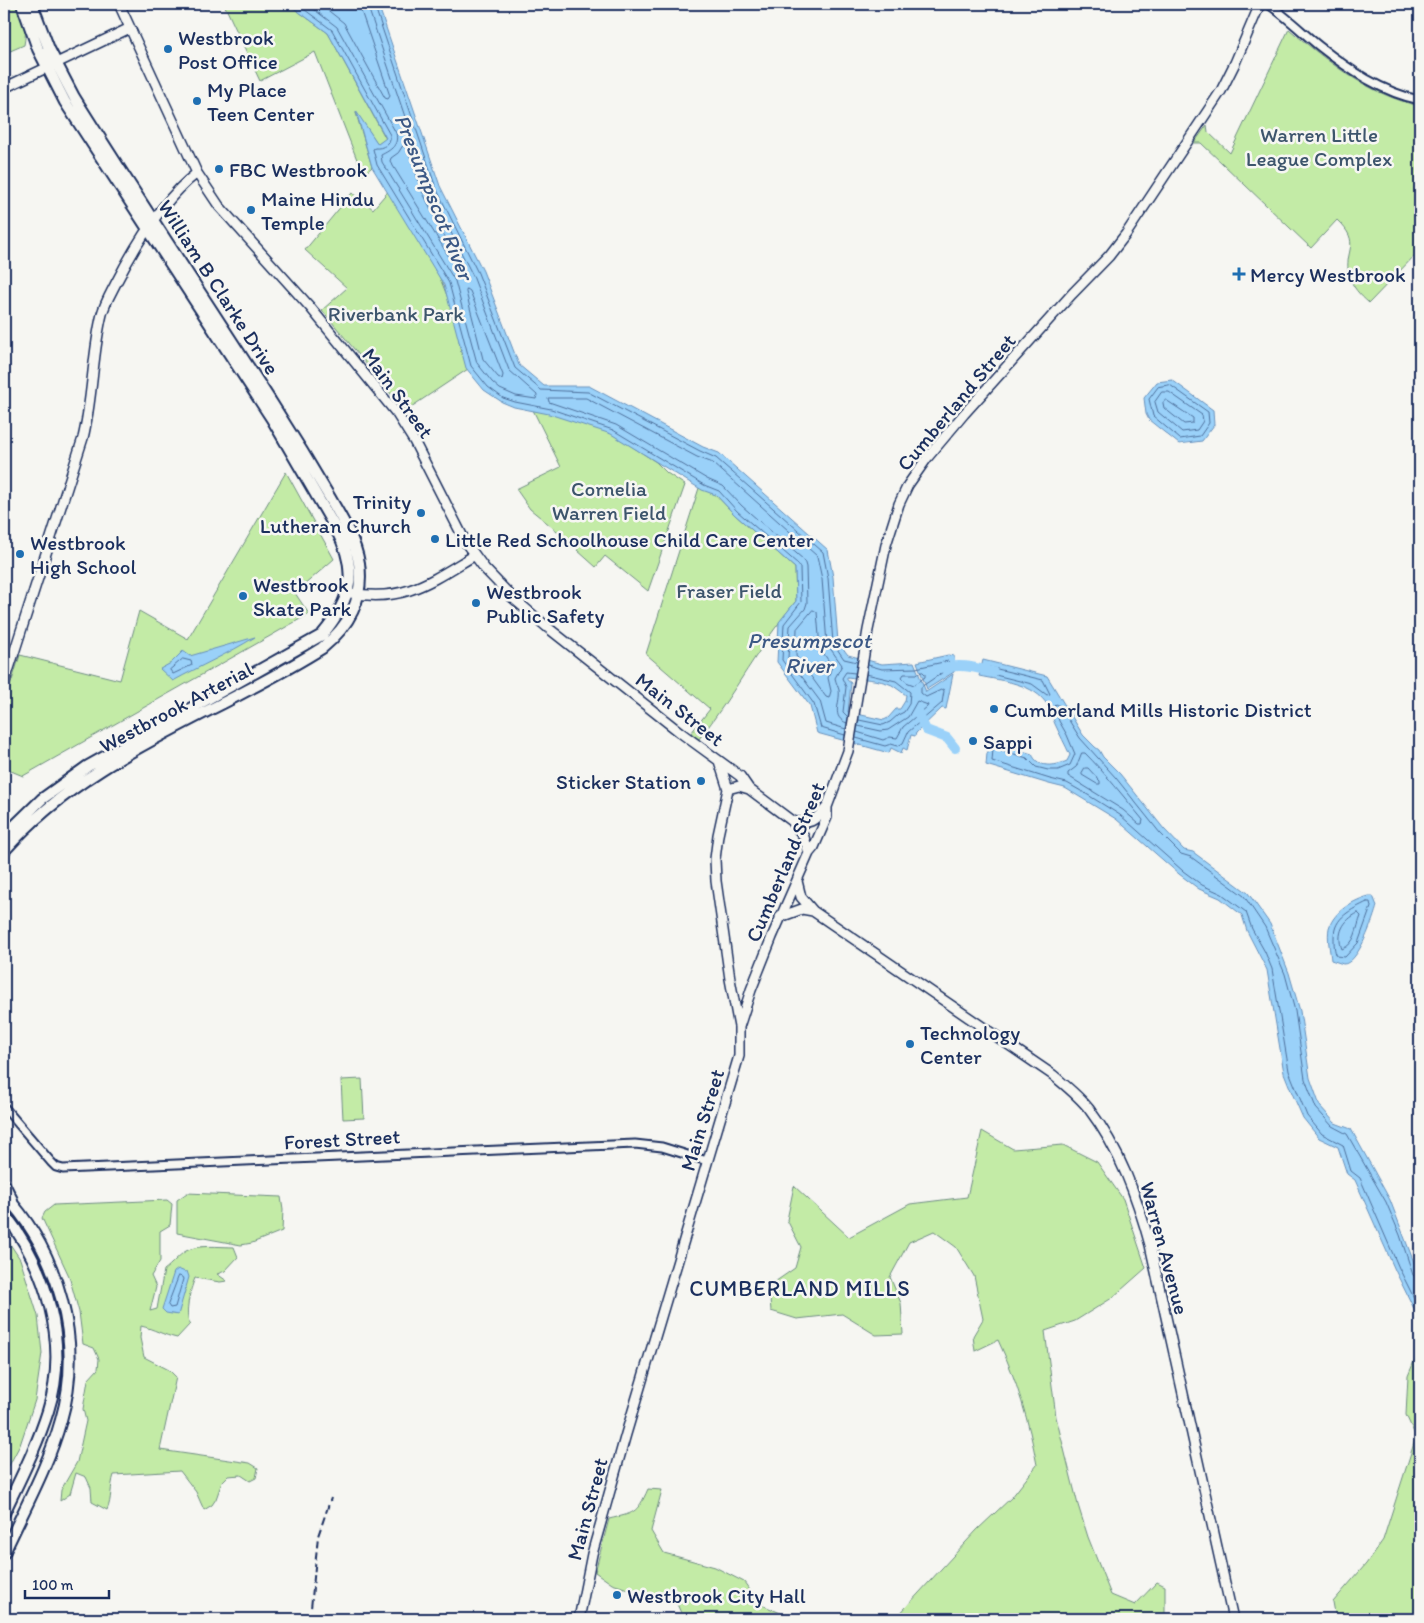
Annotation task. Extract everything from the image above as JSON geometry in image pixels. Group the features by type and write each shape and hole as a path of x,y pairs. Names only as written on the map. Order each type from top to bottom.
{"highway":[{"name":"William B Clarke Drive","path":"22,4 38,49 74,97 303,451 352,538 359,564 359,594"},
{"name":"William B Clarke Drive","path":"32,4 65,102 272,420 336,528 349,558 350,583 348,592"},
{"name":"Westbrook Arterial","path":"4,836 42,799 88,766 322,635 336,619 348,592"},
{"name":"Westbrook Arterial","path":"4,850 44,811 95,772 322,648 336,637 347,622 354,611 359,594"},
{"path":"4,1184 14,1206"},
{"path":"4,1194 45,1254 57,1286 67,1331 69,1372 62,1418 54,1444 4,1553"},
{"path":"4,1213 16,1228 35,1261 42,1278 48,1296 54,1330 56,1366 49,1410 36,1446 4,1512"}],"main road":[{"name":"Main Street","path":"120,4 197,173 224,210 310,307 397,414 414,441 454,521 475,555 492,577 547,627 719,761 728,789 715,859 716,881 730,980 739,1027 739,1056 626,1434 592,1554 579,1619"},
{"name":"Cumberland Street","path":"739,1027 751,990 780,917 827,817 827,807 843,768 850,742 864,654 886,545 899,504 908,485 927,458 964,414 1072,294 1109,256 1126,234 1224,86 1260,4"},
{"path":"4,88 130,28"},
{"path":"4,684 83,438 102,312 126,265 147,230 188,180 197,173"},
{"path":"348,592 392,595 406,592 475,555"},
{"path":"719,761 740,776 749,789 792,821 804,837 809,853"},
{"path":"728,789 739,786 749,789"},
{"path":"792,821 812,822 827,807"},
{"name":"Warren Avenue","path":"796,881 801,898 814,910 1053,1075 1089,1109 1110,1139 1132,1186 1150,1245 1233,1619"},
{"path":"780,917 802,909 814,910"},
{"path":"730,980 738,993 742,995 751,990"}],"street":[{"path":"1268,4 1350,69 1396,93 1420,100"},
{"name":"Forest Street","path":"4,1107 51,1162 56,1167 63,1169 636,1144 662,1147 707,1161"}],"green space":[{"path":"4,4 17,4 24,19 25,29 24,45 8,52 4,52"},
{"path":"224,4 288,4 328,33 386,139 378,144 356,113 372,167 363,175 315,52 260,81"},
{"name":"Warren Little League Complex","path":"1289,29 1334,65 1366,86 1401,101 1420,106 1420,250 1369,303 1362,297 1350,279 1348,259 1351,241 1345,228 1337,220 1311,248 1201,143 1194,143 1207,125 1208,132 1230,153"},
{"name":"Riverbank Park","path":"390,189 436,268 455,316 461,353 471,367 405,411 322,310 347,288 305,250 352,193 373,209"},
{"name":"Cornelia Warren Field","path":"533,410 589,419 656,462 667,473 685,485 648,591 605,556 596,567 577,550 578,548 530,509 516,489 561,467"},
{"path":"286,472 334,559 295,593 309,614 23,776 4,768 4,706 20,655 120,680 139,611 188,639"},
{"name":"Fraser Field","path":"699,488 716,495 734,514 795,568 796,601 699,739 691,733 710,709 646,654"},
{"path":"362,1079 364,1118 343,1119 341,1080"},
{"path":"982,1131 1013,1149 1063,1145 1097,1162 1123,1199 1146,1268 1112,1298 1075,1321 1045,1331 1056,1417 1078,1505 1088,1537 1111,1595 1135,1605 1157,1582 1165,1586 1165,1619 895,1619 977,1530 1012,1497 1037,1465 1022,1401 998,1340 975,1351 973,1336 983,1319 974,1276 956,1247 934,1231 909,1242 890,1277 901,1303 903,1334 876,1335 842,1314 797,1319 771,1311 769,1286 795,1268 801,1247 787,1220 794,1186 849,1237 910,1204 967,1197"},
{"path":"187,1193 281,1197 283,1210 282,1231 252,1243 241,1245 177,1233 177,1200"},
{"path":"167,1200 172,1204 170,1225 160,1231 160,1261 151,1276 156,1287 150,1311 157,1309 164,1270 186,1251 203,1247 234,1247 238,1257 225,1271 217,1274 227,1281 220,1282 195,1278 188,1308 190,1324 177,1338 141,1326 140,1338 144,1357 169,1370 176,1377 160,1450 250,1463 258,1468 256,1478 250,1481 241,1475 228,1476 222,1482 212,1505 204,1510 196,1492 180,1471 114,1475 107,1510 92,1502 91,1488 86,1477 76,1473 70,1494 60,1501 61,1490 77,1462 86,1421 83,1409 88,1380 98,1369 99,1359 94,1348 83,1344 79,1312 69,1276 42,1218 45,1212 54,1205"},
{"path":"4,1235 20,1259 38,1316 42,1353 35,1400 20,1445 4,1475"},
{"path":"1420,1347 1420,1619 1336,1619 1333,1602 1366,1564 1383,1540 1416,1437 1406,1415 1408,1376"},
{"path":"648,1489 662,1490 651,1531 664,1553 715,1567 744,1582 760,1604 794,1619 679,1619 681,1613 677,1604 612,1584 595,1572 609,1519 634,1511 641,1503"}],"water":[{"name":"Presumpscot River","path":"288,4 378,4 440,186 483,271 519,365 544,386 589,386 703,447 719,453 828,550 833,577 838,642 848,655 882,664 914,662 926,692 953,674 946,709 942,708 915,736 911,735 907,750 903,748 901,753 891,748 889,753 817,733 810,706 777,662 779,622 796,601 795,568 734,514 716,495 702,490 611,434 549,414 514,407 502,402 484,390 466,368 444,285 372,167 356,111 378,144 386,138 328,33","holes":["847,677 876,680 892,685 906,695 905,701 900,709 896,709 884,720 848,712 851,683 847,680"]},
{"path":"1172,380 1213,410 1214,425 1202,441 1179,444 1149,420 1146,414 1144,398 1157,382"},
{"path":"255,637 173,681 160,669 171,663 183,651 190,656"},
{"path":"948,655 954,656 954,672 927,689 917,662"},
{"path":"983,660 1047,676 1083,735 1120,774 1164,829 1184,850 1193,852 1248,893 1270,924 1289,973 1300,1011 1310,1078 1320,1106 1335,1123 1351,1129 1390,1200 1420,1278 1420,1321 1355,1180 1347,1174 1338,1147 1319,1138 1303,1118 1292,1093 1284,1073 1267,970 1247,931 1242,915 1220,898 1199,889 1179,874 1116,819 1065,788 986,765 990,741 1032,754 1038,762 1047,765 1067,761 1070,755 1049,708 1042,698 1035,692 1017,684 979,676"},
{"path":"1373,896 1377,906 1360,949 1349,962 1343,964 1331,960 1328,936 1329,928 1335,916 1345,907"},
{"path":"178,1269 187,1271 189,1277 178,1315 166,1313 162,1309 174,1272"}],"waterway":[{"name":"Presumpscot River","path":"944,668 962,666 993,672"},
{"name":"Presumpscot River","path":"919,715 926,730 947,738 955,748"}],"railway":[{"path":"310,1619 318,1536 331,1498"}],"place":[{"name":"Westbrook Post Office","path":"168,49"},
{"name":"My Place Teen Center","path":"197,101"},
{"name":"FBC Westbrook","path":"219,169"},
{"name":"Maine Hindu Temple","path":"251,210"},
{"name":"Mercy Westbrook","path":"1239,274"},
{"name":"Trinity Lutheran Church","path":"421,513"},
{"name":"Little Red Schoolhouse Child Care Center","path":"435,539"},
{"name":"Westbrook High School","path":"20,554"},
{"name":"Westbrook Skate Park","path":"243,596"},
{"name":"Westbrook Public Safety","path":"476,603"},
{"name":"Cumberland Mills Historic District","path":"994,709"},
{"name":"Sappi","path":"973,741"},
{"name":"Sticker Station","path":"701,781"},
{"name":"Technology Center","path":"910,1044"},
{"name":"Westbrook City Hall","path":"617,1595"}],"district":[{"name":"CUMBERLAND MILLS","path":"800,1288"}]}
